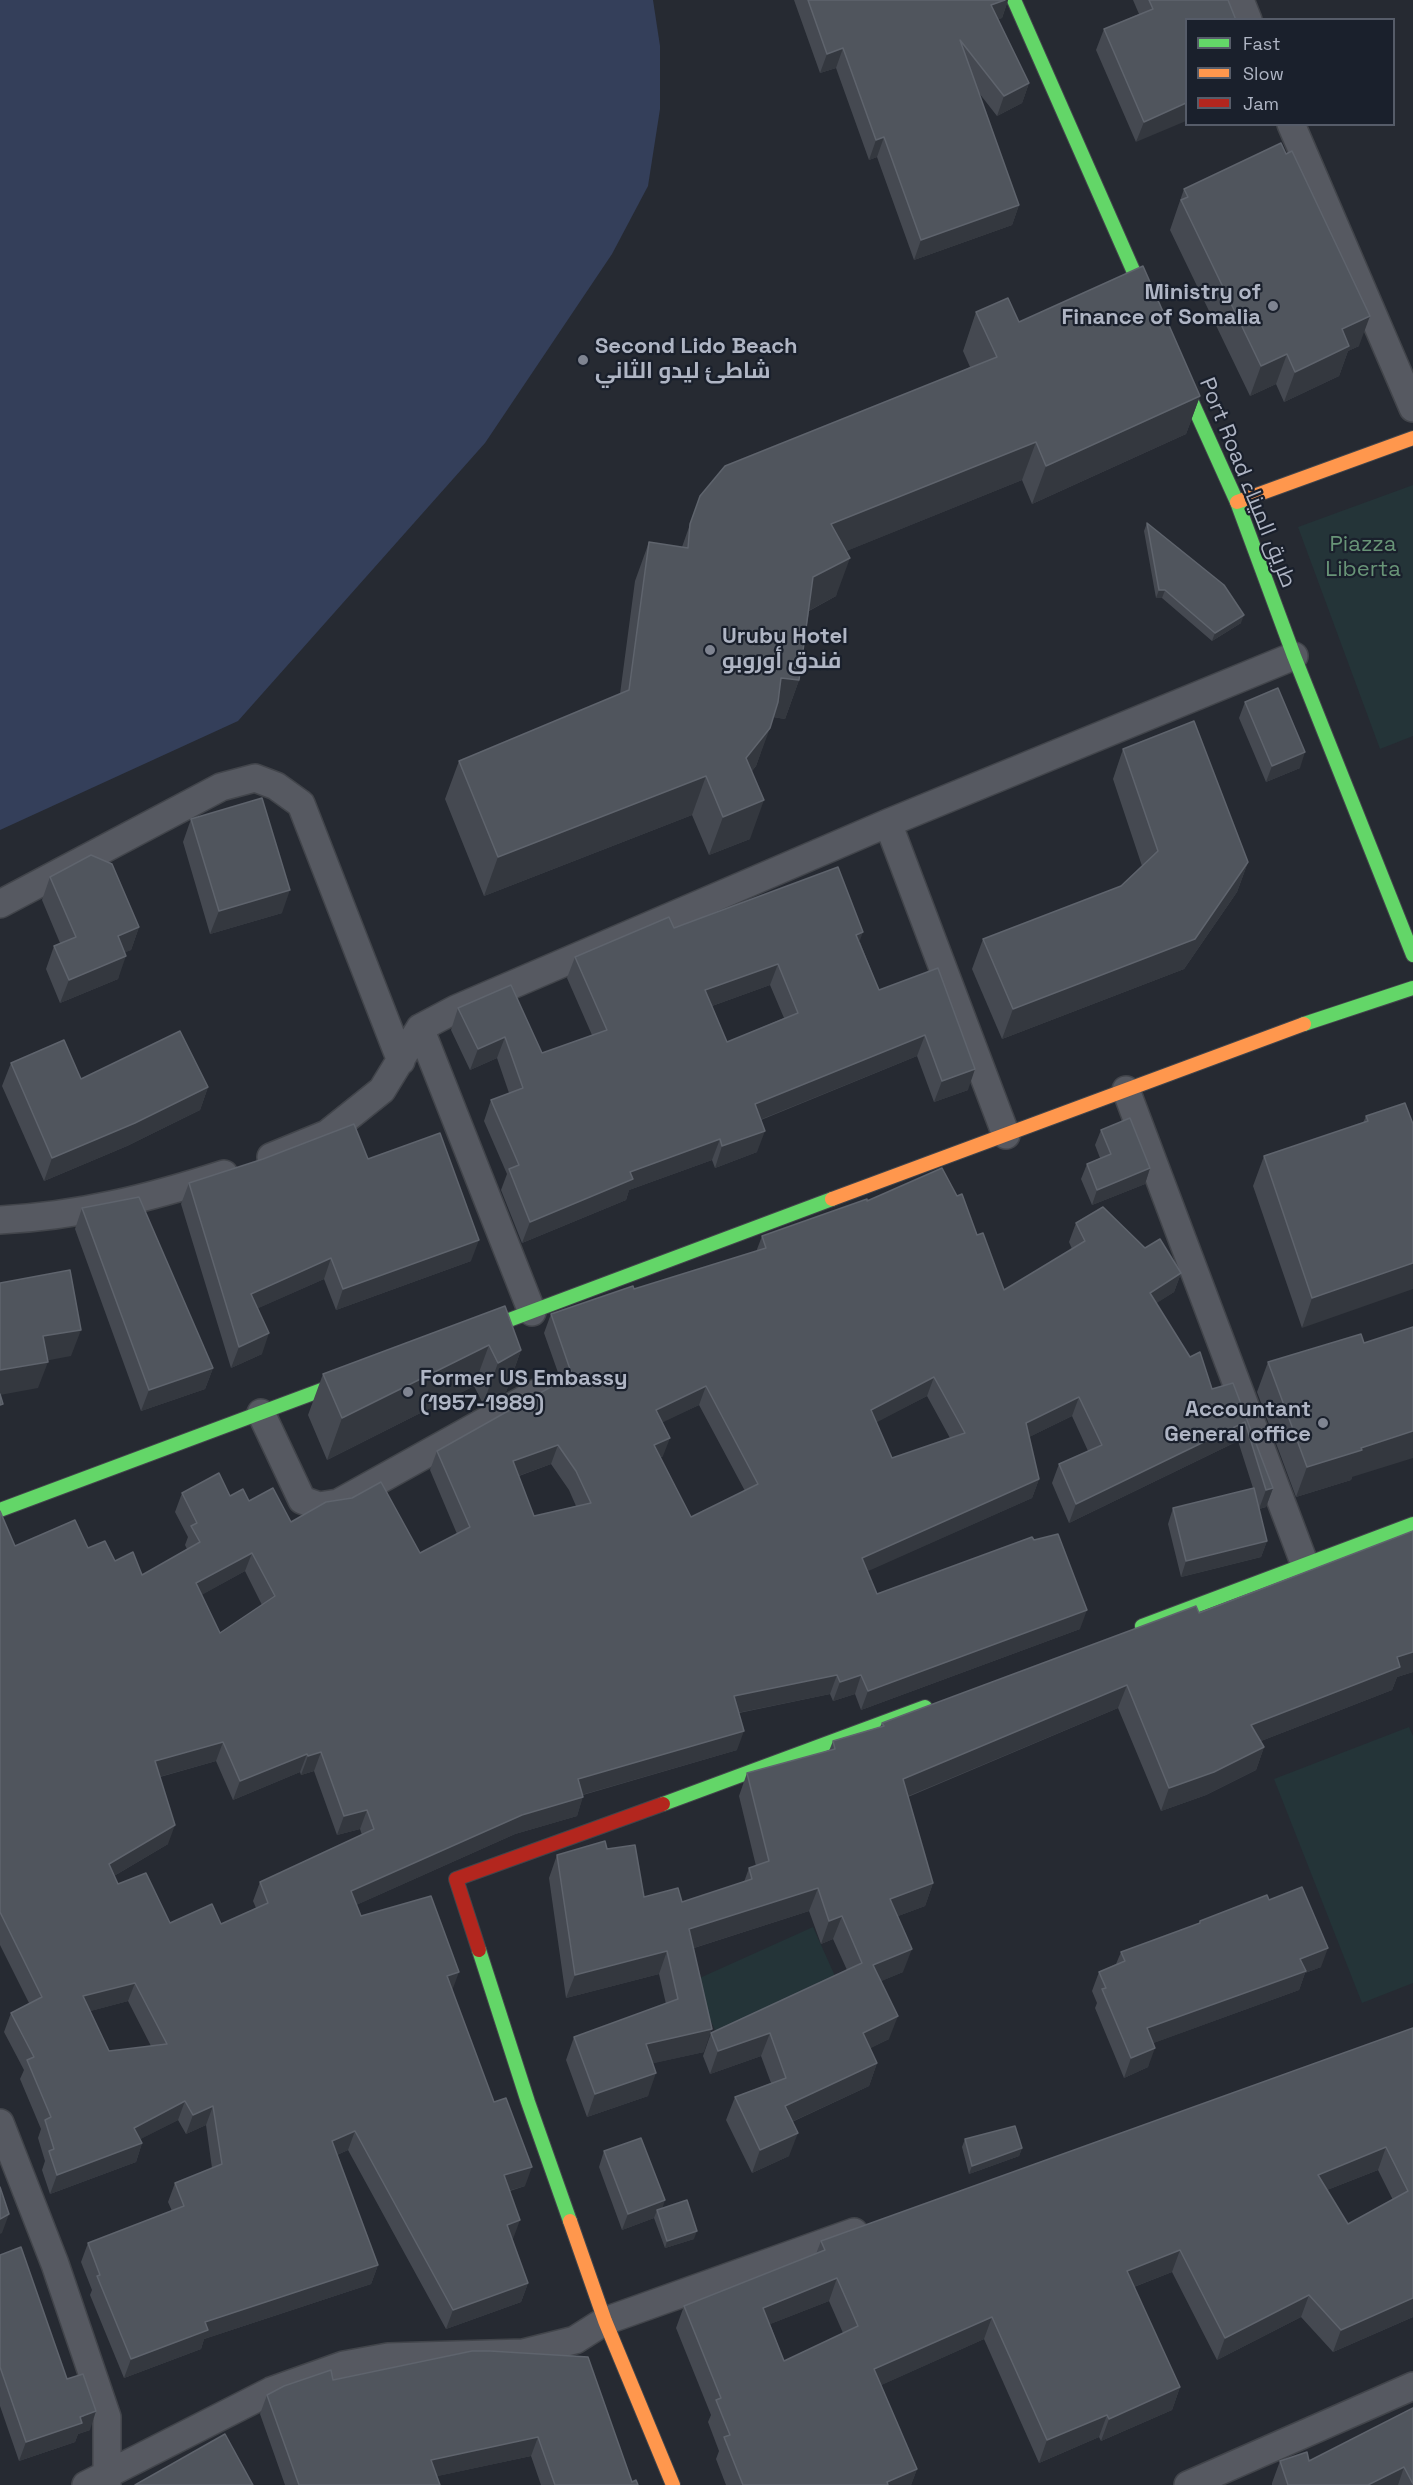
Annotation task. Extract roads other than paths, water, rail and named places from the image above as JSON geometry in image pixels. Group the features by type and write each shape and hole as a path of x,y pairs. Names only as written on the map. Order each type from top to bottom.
{"main road":[{"path":"1014,0 1156,323"},
{"name":"Port Road طريق الميناء","path":"1170,354 1237,502 1294,656 1413,955"},
{"path":"1237,502 1413,438"},
{"path":"456,1340 1126,1090 1292,1029 1413,988"},
{"path":"0,1510 370,1372"},
{"path":"1128,1631 1413,1524"},
{"path":"673,2485 605,2321 528,2102 456,1879 940,1701"}],"street":[{"path":"1240,0 1247,18"},
{"path":"1292,126 1413,408"},
{"path":"0,1220 43,1218 105,1208 167,1192 249,1166 327,1134 382,1090 420,1028 456,1009 888,822 1294,656"},
{"path":"0,904 221,787 255,778 276,786 301,804 400,1061"},
{"path":"888,822 1006,1135"},
{"path":"420,1028 532,1312"},
{"path":"1126,1090 1305,1564"},
{"path":"261,1413 302,1500 319,1506 338,1503 536,1393"},
{"path":"0,2123 55,2264 107,2417 100,2481"},
{"path":"100,2481 271,2391 344,2365 388,2357 522,2353 575,2340 605,2321 875,2224"},
{"path":"1188,2485 1413,2386"}],"water":[{"path":"0,0 653,0 660,46 660,109 648,186 612,254 485,443 238,721 0,830"}],"place":[{"name":"Ministry of Finance of Somalia","path":"1273,306"},
{"name":"Second Lido Beach شاطئ ليدو الثاني","path":"583,360"},
{"name":"Urubu Hotel فندق أوروبو","path":"710,650"},
{"name":"Former US Embassy (1957-1989)","path":"408,1392"},
{"name":"Accountant General office","path":"1323,1423"}],"park label":[{"name":"Piazza Liberta","path":"1363,558"}]}
